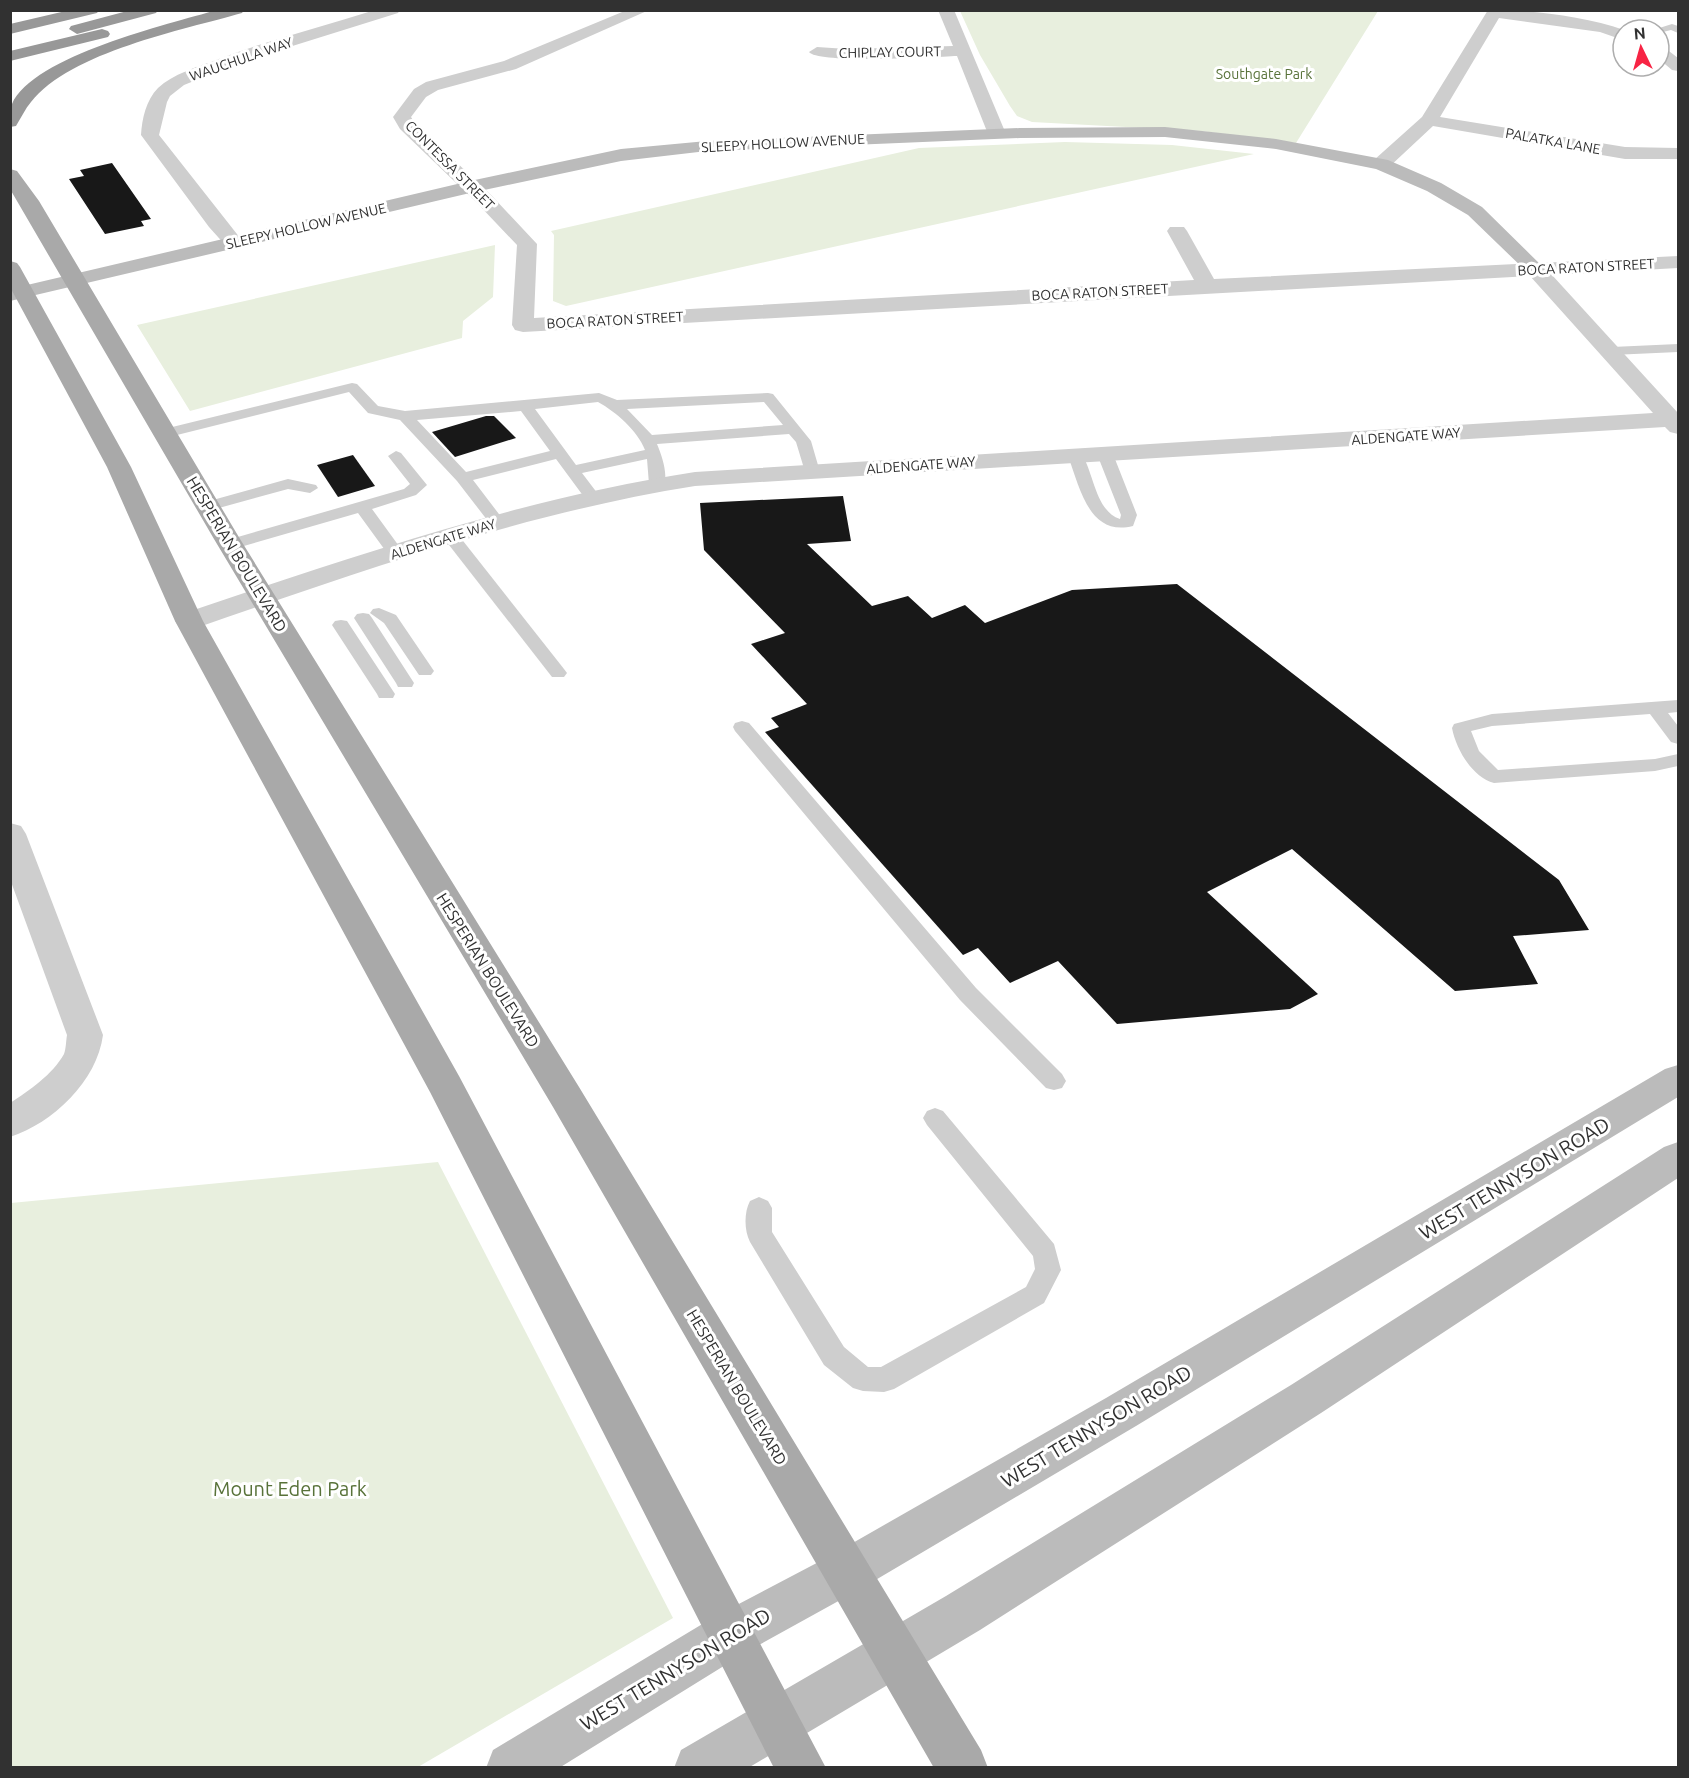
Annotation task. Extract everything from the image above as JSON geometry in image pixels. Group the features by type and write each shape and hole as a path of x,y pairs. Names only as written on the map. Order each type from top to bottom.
{"highway":[{"path":"10,16 38,10"},
{"path":"10,29 92,10"},
{"path":"10,44 151,10"},
{"path":"10,56 195,10"},
{"path":"10,122 16,107 51,75 101,50 237,10"},
{"path":"10,100 29,93"}],"main road":[{"name":"HESPERIAN BOULEVARD","path":"10,175 29,201 230,545 565,1096 893,1654 963,1767"},
{"path":"10,267 17,293 119,467 189,621 451,1096 801,1767"}],"street":[{"name":"WAUCHULA WAY","path":"234,243 216,223 150,135 150,122 164,92 204,69 393,10"},
{"name":"CONTESSA STREET","path":"523,325 526,244 406,125 402,117 420,93 446,81 510,65 642,10"},
{"path":"946,10 997,134"},
{"path":"1381,164 1428,120 1496,12 1611,30"},
{"name":"CHIPLAY COURT","path":"817,52 846,54 963,51"},
{"name":"PALATKA LANE","path":"1428,120 1625,153 1678,154"},
{"name":"SLEEPY HOLLOW AVENUE","path":"17,293 470,187 621,155 696,147 997,134 1165,132 1276,144 1381,164 1434,187 1475,211 1535,269"},
{"path":"1176,231 1207,286"},
{"name":"BOCA RATON STREET","path":"523,325 1678,262"},
{"path":"1535,269 1612,351 1675,423"},
{"name":"ALDENGATE WAY","path":"189,621 497,522 657,484 696,479 1105,454 1675,423"},
{"path":"10,834 85,1035 82,1054 69,1074 22,1116 10,1122"},
{"name":"WEST TENNYSON ROAD","path":"511,1767 731,1634 846,1572 1121,1412 1678,1079"},
{"path":"699,1767 893,1654 1196,1468 1678,1158"}],"lane":[{"path":"1612,351 1678,348"},
{"path":"165,434 352,387 373,410 405,416 599,397 614,405 645,433 657,462 657,484"},
{"path":"614,405 768,396 802,441 812,472"},
{"path":"525,406 593,498"},
{"path":"405,416 463,478 497,522"},
{"path":"574,470 650,447 793,429"},
{"path":"463,478 561,453"},
{"path":"1076,456 1103,518 1112,525 1122,526 1129,520 1128,510 1105,454"},
{"path":"285,512 309,514 362,507 410,492 419,485 396,456"},
{"path":"276,498 291,488"},
{"path":"208,506 291,488 310,488"},
{"path":"230,545 309,514 320,502"},
{"path":"362,507 396,553"},
{"path":"450,536 558,672"},
{"path":"405,683 371,615 390,619 425,671"},
{"path":"341,625 386,694"},
{"path":"1678,706 1484,720 1461,728 1463,740 1475,761 1494,777 1655,765 1678,759"},
{"path":"1655,708 1678,738"},
{"path":"742,726 968,994 1054,1081"},
{"path":"759,1208 759,1234 834,1356 863,1379 884,1380 1035,1295 1048,1270 1045,1252 935,1118"}],"green space":[{"name":"Southgate Park","path":"960,11 1378,11 1296,143 1201,131 1032,122 1017,116 1010,106 980,55"},
{"path":"1065,142 1172,145 1254,154 566,306 553,301 554,235 551,231 919,148"},
{"path":"495,245 493,297 463,321 462,338 190,411 137,325"},
{"name":"Mount Eden Park","path":"438,1162 673,1618 418,1767 11,1767 11,1203"}],"building":[{"path":"112,163 151,219 141,221 144,226 105,234 69,179 84,176 80,170"},
{"path":"486,416 494,416 516,438 455,457 432,432"},
{"path":"353,455 375,486 338,497 317,465"},
{"path":"843,496 851,541 807,544 872,606 908,596 932,618 965,605 985,623 1072,590 1177,584 1559,880 1589,930 1513,936 1538,984 1455,991 1292,849 1207,892 1318,994 1290,1009 1117,1024 1058,961 1010,983 978,948 963,955 765,732 779,727 771,718 807,704 751,644 785,633 704,550 700,503"}]}
